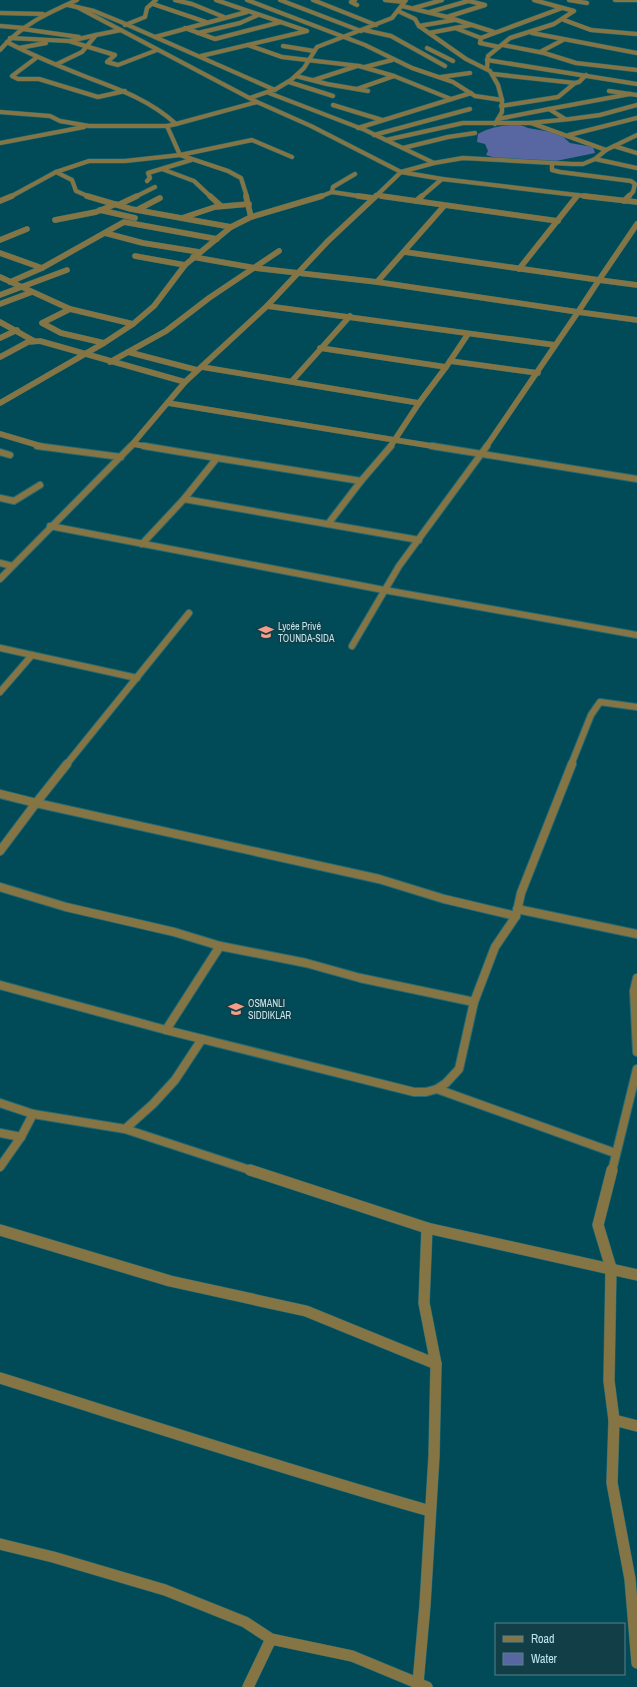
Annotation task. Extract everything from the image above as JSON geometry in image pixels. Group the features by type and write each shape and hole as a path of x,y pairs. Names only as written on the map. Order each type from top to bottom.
{"street":[{"path":"63,0 250,98 311,126 401,172 442,179 637,202"},
{"path":"0,43 7,40 44,14 77,0"},
{"path":"175,0 192,4 225,17"},
{"path":"216,0 298,33"},
{"path":"247,0 296,18 342,38 365,45 392,60 454,82 478,97 502,100"},
{"path":"280,0 362,30 391,36 445,66"},
{"path":"313,0 376,25"},
{"path":"355,0 351,2 356,5"},
{"path":"385,0 404,3 414,8 494,32"},
{"path":"426,0 436,2"},
{"path":"414,8 442,0"},
{"path":"429,12 466,0 485,5 446,17"},
{"path":"487,68 488,56 512,38 531,33 564,20 574,11 534,0"},
{"path":"569,0 587,3"},
{"path":"616,0 637,0"},
{"path":"125,25 145,17 147,8 154,2 206,22"},
{"path":"250,98 269,93 290,82 310,61 317,47 392,18 404,3"},
{"path":"0,8 12,8"},
{"path":"79,8 100,13 125,25 201,56 275,90"},
{"path":"455,28 481,38 563,8"},
{"path":"398,11 415,19 419,26 466,59 487,68 493,74 502,100 502,112 495,124"},
{"path":"155,37 247,12"},
{"path":"0,13 44,14"},
{"path":"309,15 316,14"},
{"path":"296,18 302,17"},
{"path":"198,33 258,18 281,22 307,31 201,56"},
{"path":"419,26 456,20"},
{"path":"564,20 586,30 637,34"},
{"path":"240,22 257,28"},
{"path":"185,28 213,39 281,22"},
{"path":"429,33 472,25"},
{"path":"0,26 23,28 84,38"},
{"path":"19,48 69,41 121,30"},
{"path":"531,33 637,53"},
{"path":"57,64 78,55 96,35"},
{"path":"224,37 232,41"},
{"path":"481,38 480,44 540,52 553,58 637,70"},
{"path":"7,40 69,41 115,55 108,63 118,65 137,56 157,50"},
{"path":"7,40 36,58 57,64 125,91 162,111 176,124"},
{"path":"0,50 7,40"},
{"path":"540,52 563,40"},
{"path":"238,43 278,56 364,67 394,76 451,99"},
{"path":"283,46 314,51"},
{"path":"427,48 453,61"},
{"path":"36,58 12,76 21,79 39,79 98,97 125,91"},
{"path":"439,63 466,59"},
{"path":"364,67 392,60"},
{"path":"487,60 637,84"},
{"path":"566,72 578,62"},
{"path":"314,80 359,66"},
{"path":"441,77 470,73"},
{"path":"493,74 575,82 579,82 586,75"},
{"path":"296,76 327,84 368,91"},
{"path":"356,89 394,76"},
{"path":"290,82 333,96"},
{"path":"501,106 558,97 575,82"},
{"path":"609,91 637,95"},
{"path":"269,93 358,128 434,163"},
{"path":"358,128 471,93"},
{"path":"498,118 630,94"},
{"path":"274,100 280,98"},
{"path":"0,112 45,115 54,117 64,122 89,126 167,126 267,101"},
{"path":"333,105 383,120"},
{"path":"386,140 463,123 530,123 600,115 637,105"},
{"path":"374,135 470,109"},
{"path":"549,109 558,113 565,119"},
{"path":"569,135 637,118"},
{"path":"530,123 541,128 569,135 606,150"},
{"path":"0,143 89,126"},
{"path":"167,126 180,155 241,178 249,204 251,217"},
{"path":"403,148 448,137 475,133"},
{"path":"0,578 50,526 121,457 185,382 266,306 328,241 401,172 434,163 469,158 552,164 583,164 595,159 606,150 637,135"},
{"path":"630,138 637,140"},
{"path":"0,201 27,189 56,172 89,161 124,161 180,155 252,140 292,157"},
{"path":"614,146 637,153"},
{"path":"595,159 637,168"},
{"path":"147,181 150,178 148,173 191,160"},
{"path":"552,164 552,170 560,172 631,181 635,184 633,192 624,200"},
{"path":"162,169 194,181 221,206"},
{"path":"56,172 72,180 76,191 117,204 137,210 231,226"},
{"path":"332,192 333,187 355,174"},
{"path":"416,202 442,179"},
{"path":"55,220 100,210 155,187"},
{"path":"0,402 104,343 133,324 154,306 185,265 193,257 217,239 231,226 251,217 299,204 332,192 558,221"},
{"path":"519,269 578,195"},
{"path":"137,210 160,198"},
{"path":"182,218 200,210 221,206 249,204"},
{"path":"377,282 444,206"},
{"path":"100,210 136,218"},
{"path":"10,282 42,268 124,222 217,239"},
{"path":"352,646 384,590 538,374 555,345 637,224"},
{"path":"0,240 27,229"},
{"path":"105,234 143,243 199,252"},
{"path":"110,362 166,331 214,294 279,251"},
{"path":"405,252 637,285"},
{"path":"0,253 42,268"},
{"path":"136,256 185,265"},
{"path":"193,257 255,268 377,282 637,320"},
{"path":"0,295 68,270"},
{"path":"0,277 70,309 133,324"},
{"path":"0,304 32,292"},
{"path":"266,306 350,316 468,334 555,345"},
{"path":"70,309 42,323 44,326 60,332 104,343"},
{"path":"292,381 350,316"},
{"path":"0,322 17,330 34,341 185,382"},
{"path":"0,338 17,330"},
{"path":"328,524 361,481 395,441 419,403 450,362 468,334"},
{"path":"0,357 34,341"},
{"path":"320,348 446,367"},
{"path":"128,352 199,369 292,381 419,403"},
{"path":"450,362 538,374"},
{"path":"168,403 637,479"},
{"path":"0,434 38,446 121,457"},
{"path":"133,444 361,481"},
{"path":"0,452 10,454"},
{"path":"142,544 184,499 217,458"},
{"path":"0,498 14,501 40,485"},
{"path":"184,499 419,540"},
{"path":"50,526 384,590 637,635"},
{"path":"0,563 12,566"},
{"path":"0,851 36,803 189,613"},
{"path":"0,648 137,678"},
{"path":"0,692 32,655"},
{"path":"0,986 166,1030 414,1092 426,1092 437,1089 446,1083 459,1069 474,1002 495,947 516,912 521,893 591,715 600,702 637,707"},
{"path":"0,794 379,878 444,899 637,934"},
{"path":"0,887 66,907 174,932 220,946 306,963 360,978 474,1002"},
{"path":"166,1030 220,946"},
{"path":"637,978 634,991 637,1052"},
{"path":"125,1129 153,1104 175,1080 202,1039"},
{"path":"637,1069 598,1225 611,1268 609,1381 614,1420 612,1483 633,1580 637,1663"},
{"path":"437,1089 489,1110 557,1131 615,1153"},
{"path":"0,1103 33,1114 125,1129 427,1228 637,1275"},
{"path":"0,1167 21,1137 33,1114"},
{"path":"0,1133 21,1137"},
{"path":"0,1544 53,1557 165,1590 245,1622 271,1639 352,1656 422,1685 434,1456 436,1364 424,1303 427,1228"},
{"path":"0,1230 170,1281 259,1302 306,1311 436,1364"},
{"path":"0,1378 250,1456 314,1478 430,1511"},
{"path":"614,1420 637,1426"},
{"path":"248,1687 271,1639"}],"water":[{"path":"518,124 528,128 561,135 570,143 593,147 595,153 556,161 496,158 486,155 488,151 485,144 477,142 478,134 483,131"}],"place":[{"name":"Lycée Privé TOUNDA-SIDA","path":"266,632"},
{"name":"OSMANLI SIDDIKLAR","path":"236,1009"}]}
